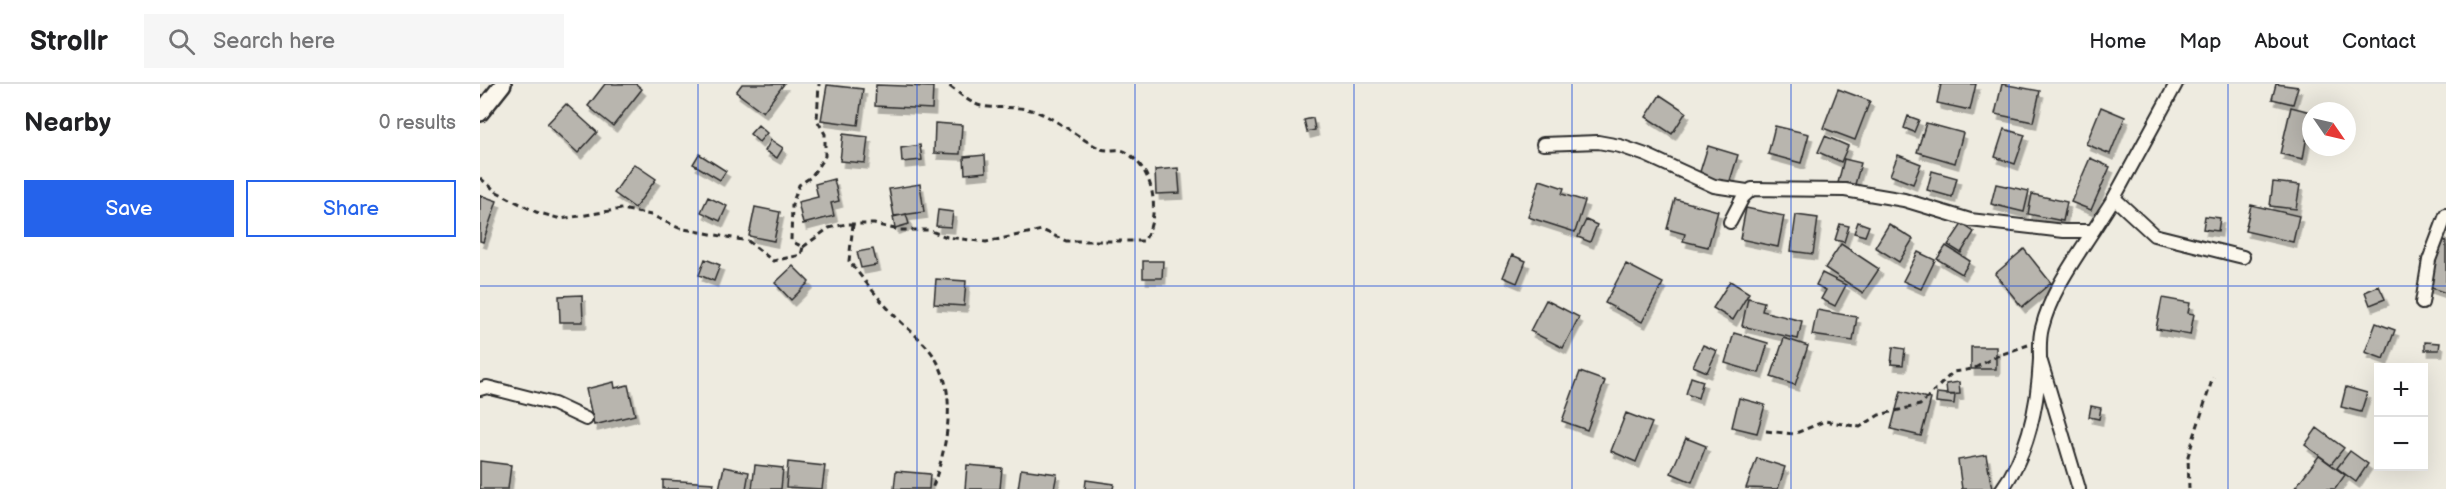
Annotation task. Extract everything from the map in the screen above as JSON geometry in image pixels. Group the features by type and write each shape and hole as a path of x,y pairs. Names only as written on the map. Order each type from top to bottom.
{"street":[{"path":"480,113 503,84"},
{"path":"2079,489 2040,358 2038,342 2048,306 2062,278 2114,198 2176,84"},
{"path":"1543,144 1598,142 1620,147 1646,155 1714,186 1747,191 1845,190 1904,200 1970,220 2064,231 2092,231"},
{"path":"1730,222 1747,191"},
{"path":"2114,198 2154,235 2243,257"},
{"path":"2422,303 2429,260 2446,215"},
{"path":"2002,489 2017,466 2030,431 2040,358"},
{"path":"480,389 488,387 554,404 586,419"}],"path":[{"path":"803,247 791,241 792,205 799,185 811,177 825,156 825,134 817,120 819,84"},
{"path":"480,178 497,192 536,212 561,219 622,209 651,215 679,228 748,241 773,261 801,255 803,247 829,228 853,224 874,224 899,230 928,230 956,239 986,242 1042,230 1066,241 1144,242 1152,228 1155,209 1142,165 1124,150 1103,150 1040,113 1016,106 980,105 945,84"},
{"path":"853,224 849,261 894,315 918,337 936,359 949,400 944,446 932,489"},
{"path":"1766,431 1794,434 1825,421 1860,427 1879,415 1920,405 1953,372 1973,369 1997,356 2038,342"},
{"path":"2189,489 2188,456 2213,377"}],"building":[{"path":"605,84 636,84 642,89 613,126 588,106"},
{"path":"742,84 784,84 763,112 736,92"},
{"path":"1941,84 1976,84 1970,110 1937,103"},
{"path":"2002,84 2040,91 2033,122 1995,114"},
{"path":"2276,84 2298,87 2293,104 2272,99"},
{"path":"827,85 863,89 858,125 821,120"},
{"path":"876,85 933,87 932,109 875,106"},
{"path":"1838,89 1870,101 1855,140 1823,128"},
{"path":"1660,95 1686,112 1672,134 1646,117"},
{"path":"566,104 597,132 578,153 547,124"},
{"path":"2101,107 2125,117 2110,154 2086,144"},
{"path":"2291,107 2302,110 2303,159 2280,154"},
{"path":"1908,116 1919,120 1914,132 1904,128"},
{"path":"1313,118 1315,130 1307,132 1304,120"},
{"path":"935,123 962,125 960,154 934,153"},
{"path":"1926,123 1963,133 1955,163 1917,152"},
{"path":"758,125 767,133 759,142 750,134"},
{"path":"1775,126 1809,134 1801,163 1768,154"},
{"path":"2004,129 2025,135 2015,164 1995,157"},
{"path":"843,134 868,137 865,163 840,161"},
{"path":"1825,136 1848,146 1841,162 1818,152"},
{"path":"771,140 783,148 777,158 765,151"},
{"path":"920,145 922,160 902,162 901,148"},
{"path":"1708,146 1738,155 1729,184 1699,175"},
{"path":"699,154 726,171 720,180 693,164"},
{"path":"985,155 986,172 965,174 964,157"},
{"path":"1898,155 1921,164 1913,184 1890,175"},
{"path":"2090,158 2110,167 2091,210 2071,202"},
{"path":"1844,159 1861,163 1854,188 1838,183"},
{"path":"634,164 656,179 635,208 614,193"},
{"path":"1178,168 1180,193 1156,194 1155,170"},
{"path":"1932,171 1957,178 1952,197 1927,190"},
{"path":"834,179 839,201 831,203 834,216 803,224 798,202 818,197 815,184"},
{"path":"1540,180 1564,188 1562,194 1585,201 1575,232 1528,217"},
{"path":"2273,182 2300,185 2296,209 2270,206"},
{"path":"920,184 924,212 894,216 889,189"},
{"path":"1996,184 2029,191 2024,212 1991,204"},
{"path":"2032,194 2067,202 2063,221 2028,214"},
{"path":"480,195 497,201 483,242 480,241"},
{"path":"708,197 727,206 720,221 701,212"},
{"path":"1675,199 1718,211 1708,247 1683,241 1685,234 1667,229"},
{"path":"2251,205 2299,216 2293,242 2245,231"},
{"path":"755,207 780,212 774,241 749,236"},
{"path":"1746,208 1784,216 1778,247 1740,239"},
{"path":"938,210 953,212 951,227 936,226"},
{"path":"906,214 909,224 895,228 893,217"},
{"path":"1796,215 1818,218 1813,254 1791,251"},
{"path":"2205,216 2220,218 2218,231 2203,229"},
{"path":"1586,220 1597,225 1590,242 1578,237"},
{"path":"1858,222 1869,226 1865,236 1854,233"},
{"path":"1840,224 1849,226 1844,242 1835,240"},
{"path":"1889,224 1913,239 1899,262 1875,247"},
{"path":"1962,224 1974,232 1961,253 1948,245"},
{"path":"2436,237 2446,241 2446,293 2420,284"},
{"path":"1841,244 1879,269 1863,293 1825,268"},
{"path":"1946,246 1970,261 1962,274 1937,259"},
{"path":"873,249 877,265 861,268 857,252"},
{"path":"2024,249 2051,283 2022,307 1995,274"},
{"path":"1918,252 1935,260 1921,289 1903,281"},
{"path":"1512,255 1526,261 1517,283 1503,277"},
{"path":"705,259 720,265 714,281 699,275"},
{"path":"1143,261 1163,261 1162,278 1143,278"},
{"path":"1626,264 1663,283 1642,322 1605,303"},
{"path":"793,266 809,282 791,300 775,283"},
{"path":"1822,273 1846,285 1835,306 1821,299 1826,290 1816,285"},
{"path":"936,279 966,281 964,306 934,304"},
{"path":"1730,281 1749,293 1733,320 1713,308"},
{"path":"2379,286 2385,299 2370,305 2365,292"},
{"path":"582,295 583,322 560,322 559,296"},
{"path":"1748,298 1764,302 1762,311 1802,321 1798,339 1742,326"},
{"path":"2162,298 2190,303 2188,313 2194,314 2190,335 2156,329"},
{"path":"1546,300 1579,317 1563,348 1530,331"},
{"path":"1817,310 1857,317 1853,341 1812,335"},
{"path":"2376,323 2395,330 2384,359 2365,352"},
{"path":"1734,333 1768,343 1759,373 1725,363"},
{"path":"1784,338 1808,346 1795,385 1771,377"},
{"path":"2425,342 2440,343 2439,350 2425,350"},
{"path":"1703,345 1717,351 1707,372 1693,366"},
{"path":"1893,347 1905,349 1903,365 1891,364"},
{"path":"1971,347 1996,347 1996,369 1971,369"},
{"path":"1580,372 1605,381 1587,430 1562,421"},
{"path":"1691,377 1703,381 1698,398 1686,394"},
{"path":"614,382 615,388 628,385 635,415 594,425 586,389"},
{"path":"1959,382 1960,394 1947,395 1946,384"},
{"path":"2346,387 2367,393 2361,412 2341,407"},
{"path":"1901,391 1931,399 1921,436 1891,429"},
{"path":"1937,393 1955,395 1954,404 1936,402"},
{"path":"1739,398 1765,405 1757,433 1732,427"},
{"path":"2091,406 2101,408 2099,419 2089,417"},
{"path":"1626,413 1652,423 1636,462 1611,451"},
{"path":"2317,428 2344,448 2331,464 2305,445"},
{"path":"1686,438 1706,446 1692,482 1671,473"},
{"path":"2350,451 2368,464 2356,482 2337,468"},
{"path":"1986,455 1992,489 1962,489 1958,460"},
{"path":"2319,456 2345,475 2335,489 2294,489"},
{"path":"1757,458 1785,467 1778,489 1746,488"},
{"path":"480,461 511,465 508,489 480,489"},
{"path":"788,462 825,466 822,489 786,487"},
{"path":"755,465 783,468 781,489 752,489"},
{"path":"967,465 1002,468 1000,489 965,489"},
{"path":"724,467 749,472 746,489 719,489"},
{"path":"1021,469 1057,474 1054,489 1018,489"},
{"path":"896,471 930,474 929,489 894,489"},
{"path":"663,480 714,483 713,489 663,489"},
{"path":"1086,480 1114,484 1113,489 1085,489"}]}
